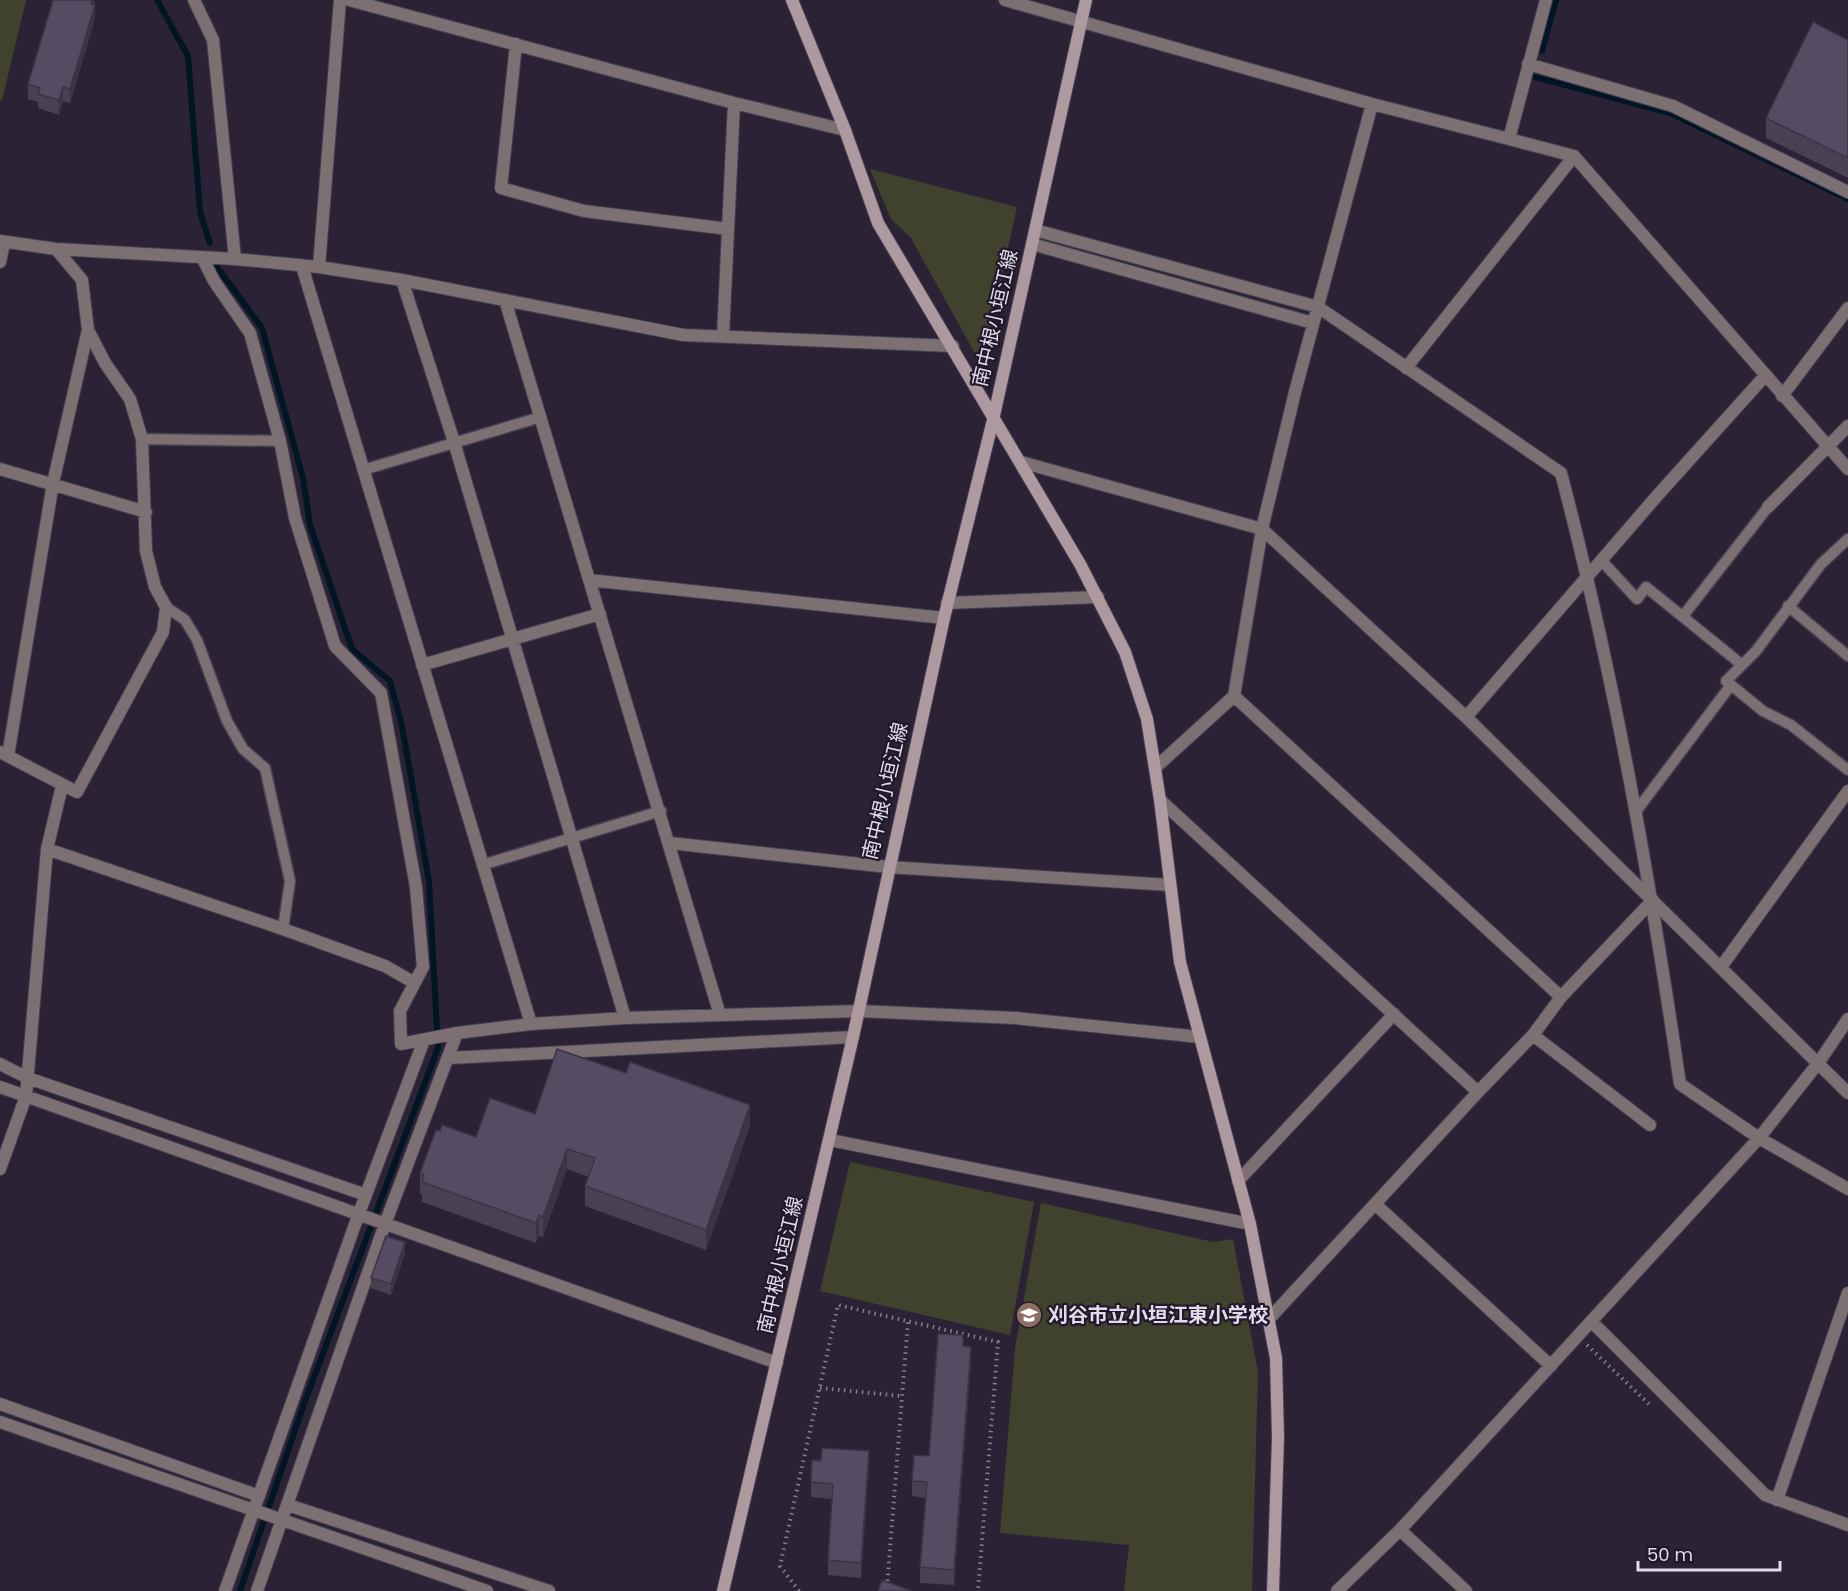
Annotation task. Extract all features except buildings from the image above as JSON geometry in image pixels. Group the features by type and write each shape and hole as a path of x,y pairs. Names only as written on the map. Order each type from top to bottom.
{"street":[{"path":"194,0 213,40 235,259"},
{"path":"319,267 340,0"},
{"path":"349,0 734,103 844,130"},
{"path":"792,0 878,223 953,346 993,420 1021,462 1098,597 1125,652 1147,719 1160,800 1180,962 1250,1224 1275,1358 1278,1438 1273,1591"},
{"path":"1005,0 1372,104 1574,156 1764,376 1848,469"},
{"name":"南中根小垣江線","path":"723,1591 830,1140 947,603 993,420 1086,0"},
{"path":"1509,139 1546,0"},
{"path":"516,44 501,188 585,211 728,229"},
{"path":"1528,64 1673,106 1848,192"},
{"path":"723,336 734,103"},
{"path":"1155,768 1234,696 1262,529 1313,323 1372,104"},
{"path":"1406,368 1574,156"},
{"path":"1035,230 1318,307 1561,474 1588,575 1637,810 1653,900 1680,1084 1759,1138 1848,1189"},
{"path":"0,262 2,242 56,249 235,259 319,267 402,280 683,335 953,346"},
{"path":"1032,244 1313,323"},
{"path":"56,249 82,280 88,330 53,483 4,754 76,792 163,632 166,607 155,587 146,551 142,439 130,399 105,363 88,330"},
{"path":"203,259 214,281 250,333 280,441 294,518 335,646 381,693 416,887 423,967 413,982 400,1011 401,1044 454,1034 531,1024 625,1018 859,1011 1015,1018 1200,1037"},
{"path":"302,267 531,1024"},
{"path":"402,280 454,442 625,1018"},
{"path":"505,300 661,811 720,1016"},
{"path":"1782,396 1848,308"},
{"path":"1466,717 1764,376"},
{"path":"1768,507 1848,426"},
{"path":"1021,462 1262,529 1466,717 1848,1093"},
{"path":"0,469 146,512"},
{"path":"589,579 944,618"},
{"path":"947,603 1098,597"},
{"path":"422,665 600,614"},
{"path":"1234,696 1561,997"},
{"path":"0,1169 26,1096 47,849 62,786"},
{"path":"1721,967 1848,791"},
{"path":"1160,800 1478,1092"},
{"path":"670,843 888,867 1170,885"},
{"path":"47,849 283,928 385,966 413,982"},
{"path":"1269,1319 1533,1035 1561,997 1653,900"},
{"path":"1238,1180 1394,1014"},
{"path":"1337,1591 1400,1530 1759,1138 1819,1062 1848,1018"},
{"path":"257,1591 384,1224 449,1058 454,1034"},
{"path":"1533,1035 1650,1125"},
{"path":"449,1058 853,1037"},
{"path":"225,1591 424,1040"},
{"path":"0,1064 28,1078 366,1196"},
{"path":"0,1087 777,1363"},
{"path":"830,1140 1250,1224"},
{"path":"1375,1204 1551,1366"},
{"path":"1777,1500 1848,1293"},
{"path":"1591,1322 1765,1495 1848,1525"},
{"path":"0,1404 260,1496"},
{"path":"0,1422 487,1591"},
{"path":"288,1504 549,1591"},
{"path":"1400,1530 1466,1591"}],"lane":[{"path":"363,470 541,417"},
{"path":"142,439 280,441"},
{"path":"1683,616 1768,507"},
{"path":"1848,539 1821,564 1756,651 1726,681 1763,711 1791,725 1848,770"},
{"path":"1601,560 1637,599 1646,587 1741,664"},
{"path":"1788,606 1848,656"},
{"path":"166,607 185,620 198,640 227,721 243,749 265,768 290,881 283,928"},
{"path":"1637,810 1731,685"},
{"path":"482,866 661,811"}],"path":[{"path":"799,1591 780,1566 838,1305 998,1342 978,1591"},
{"path":"887,1591 908,1321"},
{"path":"820,1388 902,1396"}],"green space":[{"path":"0,0 26,0 2,101 0,100"},
{"path":"870,169 1017,207 984,358 978,359 911,238 891,219"},
{"path":"850,1162 1034,1202 1010,1335 820,1291"},
{"path":"1041,1203 1213,1242 1233,1239 1258,1372 1252,1591 1124,1591 1129,1545 1000,1533 1015,1348"}],"waterway":[{"path":"157,0 188,56 200,212 210,243"},
{"path":"1542,51 1556,0"},
{"path":"1535,77 1670,113 1848,199"},
{"path":"217,267 262,328 303,478 310,525 352,649 390,681 402,726 429,881 438,1048 304,1404 240,1591"}],"place":[{"name":"刈谷市立小垣江東小学校","path":"1029,1315"}]}
